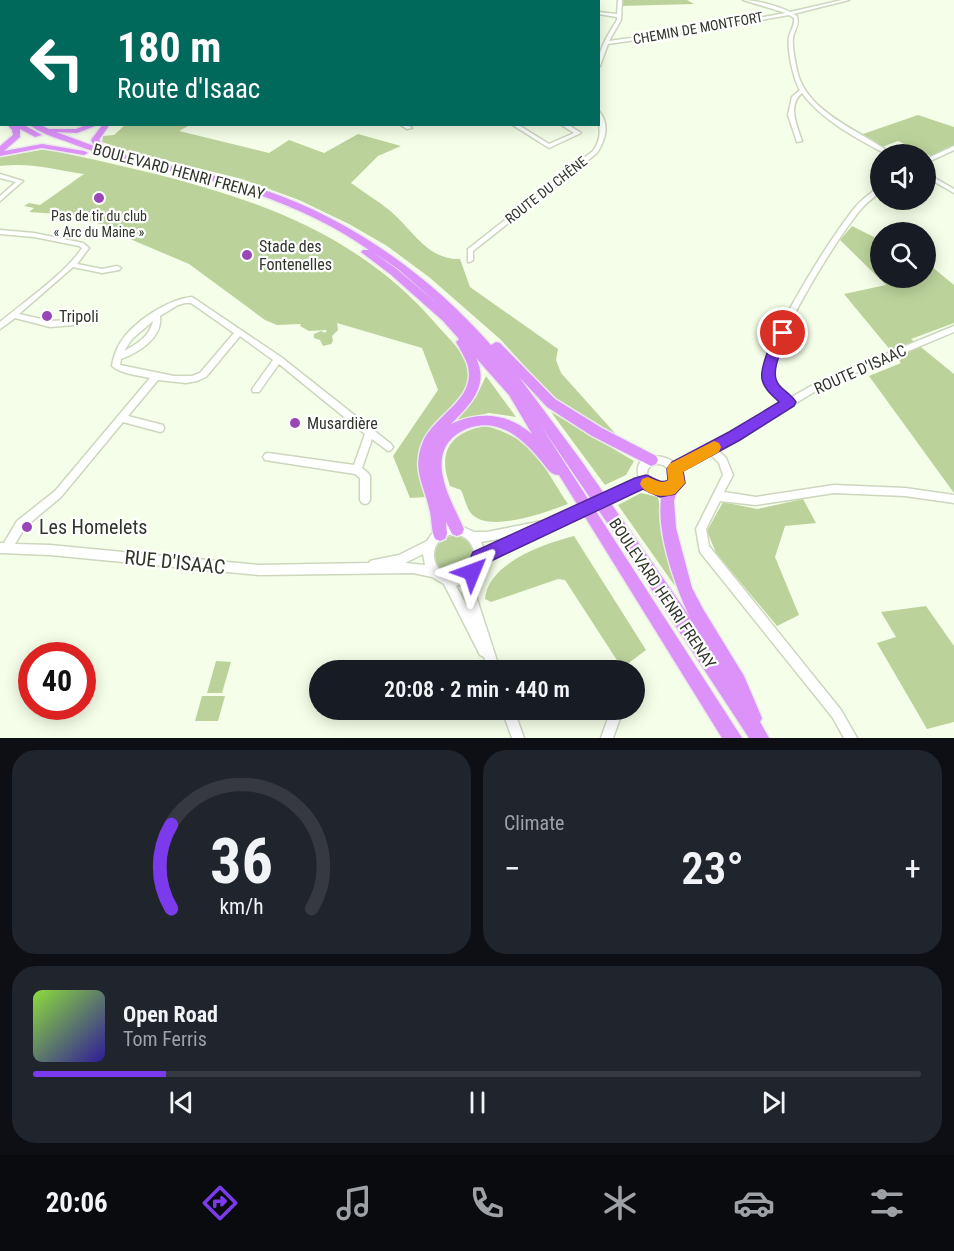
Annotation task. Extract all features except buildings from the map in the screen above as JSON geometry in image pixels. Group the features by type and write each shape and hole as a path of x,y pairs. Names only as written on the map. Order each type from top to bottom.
{"highway":[{"path":"0,150 17,135 16,129 12,126"},
{"name":"BOULEVARD HENRI FRENAY","path":"19,126 98,156 222,185 311,219 374,256 453,317 489,348 538,408 761,738"},
{"name":"BOULEVARD HENRI FRENAY","path":"35,126 60,138 117,156 217,178 270,195 310,212 404,267 453,317 513,392 733,738"},
{"path":"40,126 65,132 89,126"},
{"path":"105,126 94,140 101,148 117,156"},
{"path":"0,154 42,146 98,156"},
{"path":"453,317 485,335 551,403 597,432 651,460"},
{"path":"440,534 437,511 426,476 424,460 434,436 469,396 477,381 477,374 453,317"},
{"path":"457,530 434,462 444,437 457,427 474,421 499,421 524,434 583,501"},
{"path":"670,489 667,501 669,528 685,590 697,615 738,682 761,738"}],"street":[{"path":"600,60 620,16 620,0"},
{"path":"745,0 790,13 797,19 792,39 797,78 802,90 845,127 873,144"},
{"name":"CHEMIN DE MONTFORT","path":"606,43 668,35 790,13 847,0"},
{"path":"600,13 620,16"},
{"path":"799,141 791,115 794,97 802,90"},
{"name":"ROUTE DU CHÊNE","path":"470,260 470,250 595,152 602,143 603,136 603,123 600,116"},
{"path":"405,126 409,128"},
{"path":"516,126 549,146 579,133 566,126"},
{"path":"936,156 954,148"},
{"path":"0,176 20,181 0,199"},
{"path":"936,181 954,191"},
{"path":"789,402 773,388 768,378 776,346 801,297 843,230 870,198"},
{"path":"0,232 34,235 81,244 86,249 72,265 0,326"},
{"path":"72,265 102,271 117,268"},
{"path":"238,332 203,375 196,379 183,381 116,366 118,357 130,335 172,303 192,300 278,358 388,447"},
{"path":"13,315 50,324 70,323"},
{"path":"118,357 128,354 148,337 158,322 156,316"},
{"name":"ROUTE D'ISAAC","path":"675,469 821,384 954,329"},
{"path":"256,390 278,358"},
{"path":"4,548 26,518 58,494 156,376"},
{"path":"122,418 160,428"},
{"path":"357,470 370,432"},
{"path":"711,449 727,468 728,475 701,529 704,548 837,714 851,738"},
{"path":"268,457 357,470 365,476 365,500"},
{"path":"651,460 666,462 675,469 677,483 670,489 654,488 646,482 642,471 643,466 651,460"},
{"path":"480,558 646,482"},
{"path":"718,496 756,501 834,489 905,492 954,499"},
{"path":"488,660 447,579 434,572 428,559 429,545 440,534 457,530 473,537 487,537 557,522"},
{"path":"473,537 480,551 480,558 472,572 469,593 490,660"},
{"name":"RUE D'ISAAC","path":"350,569 400,560 429,545"},
{"name":"RUE D'ISAAC","path":"4,548 259,570 413,568 434,572"},
{"path":"447,579 465,577 472,572"},
{"path":"512,720 518,738"},
{"path":"607,738 613,720"}],"green space":[{"path":"621,0 687,0 694,4 621,6"},
{"path":"918,115 954,127 954,150 937,159 936,144 904,144 898,141 890,144 876,144 860,135"},
{"path":"124,126 188,126 179,131 269,153 289,140 324,153 358,134 401,146 378,156 351,183 389,210 429,249 448,258 460,259 470,287 558,349 556,360 561,373 622,441 560,405 500,339 429,277 387,246 349,224 299,200 242,179 128,151 102,142 103,136 114,135"},
{"name":"Stade des Fontenelles","path":"46,149 153,173 257,205 306,226 353,252 396,284 457,348 469,369 467,390 446,415 440,428 427,497 410,498 393,456 438,390 422,348 337,323 338,330 332,336 333,341 323,346 320,340 314,338 314,334 321,331 325,333 327,330 309,331 300,326 301,324 277,325 265,320 189,264 103,225 72,215 29,212 34,208 24,206 29,203 40,205 84,174 33,166 0,166 0,157"},
{"path":"852,226 870,235 870,269 840,240"},
{"path":"936,270 954,285 954,323 911,339 954,374 954,493 869,376 901,363 844,294 872,288 936,288"},
{"path":"486,376 516,417 489,413 457,420 476,397"},
{"path":"551,412 634,461 626,475 605,485"},
{"path":"486,426 503,431 527,446 544,466 568,504 532,516 503,522 478,519 470,512 461,490 450,486 446,474 446,454 455,439 463,433"},
{"path":"641,493 658,497 675,586 618,505"},
{"path":"803,499 816,523 785,526 775,557 799,615 777,626 716,553 707,531 723,502 757,509"},
{"path":"454,536 467,542 473,555 467,568 454,574 441,568 435,555 441,542"},
{"path":"574,536 646,650 633,660 617,660 565,580 558,579 491,602 485,599 488,586 506,565 547,544"},
{"path":"926,606 954,646 954,722 927,729 877,643 896,637 881,612"},
{"path":"216,661 231,662 222,693 207,693"},
{"path":"202,696 225,696 218,721 195,721"}],"waterway":[{"path":"66,0 71,0"}],"slow traffic":[{"path":"648,484 660,490 670,489 677,483 675,469 677,466 714,447"}],"place":[{"name":"Pas de tir du club « Arc du Maine »","path":"99,198"},
{"name":"Stade des Fontenelles","path":"247,255"},
{"name":"Tripoli","path":"47,316"},
{"name":"Musardière","path":"295,423"},
{"name":"Les Homelets","path":"27,527"}],"route":[{"path":"472,572 480,558 487,554 641,483 646,482 660,490 670,489 677,483 675,469 677,466 735,436 789,402 773,388 768,378 771,359 783,333"}]}
